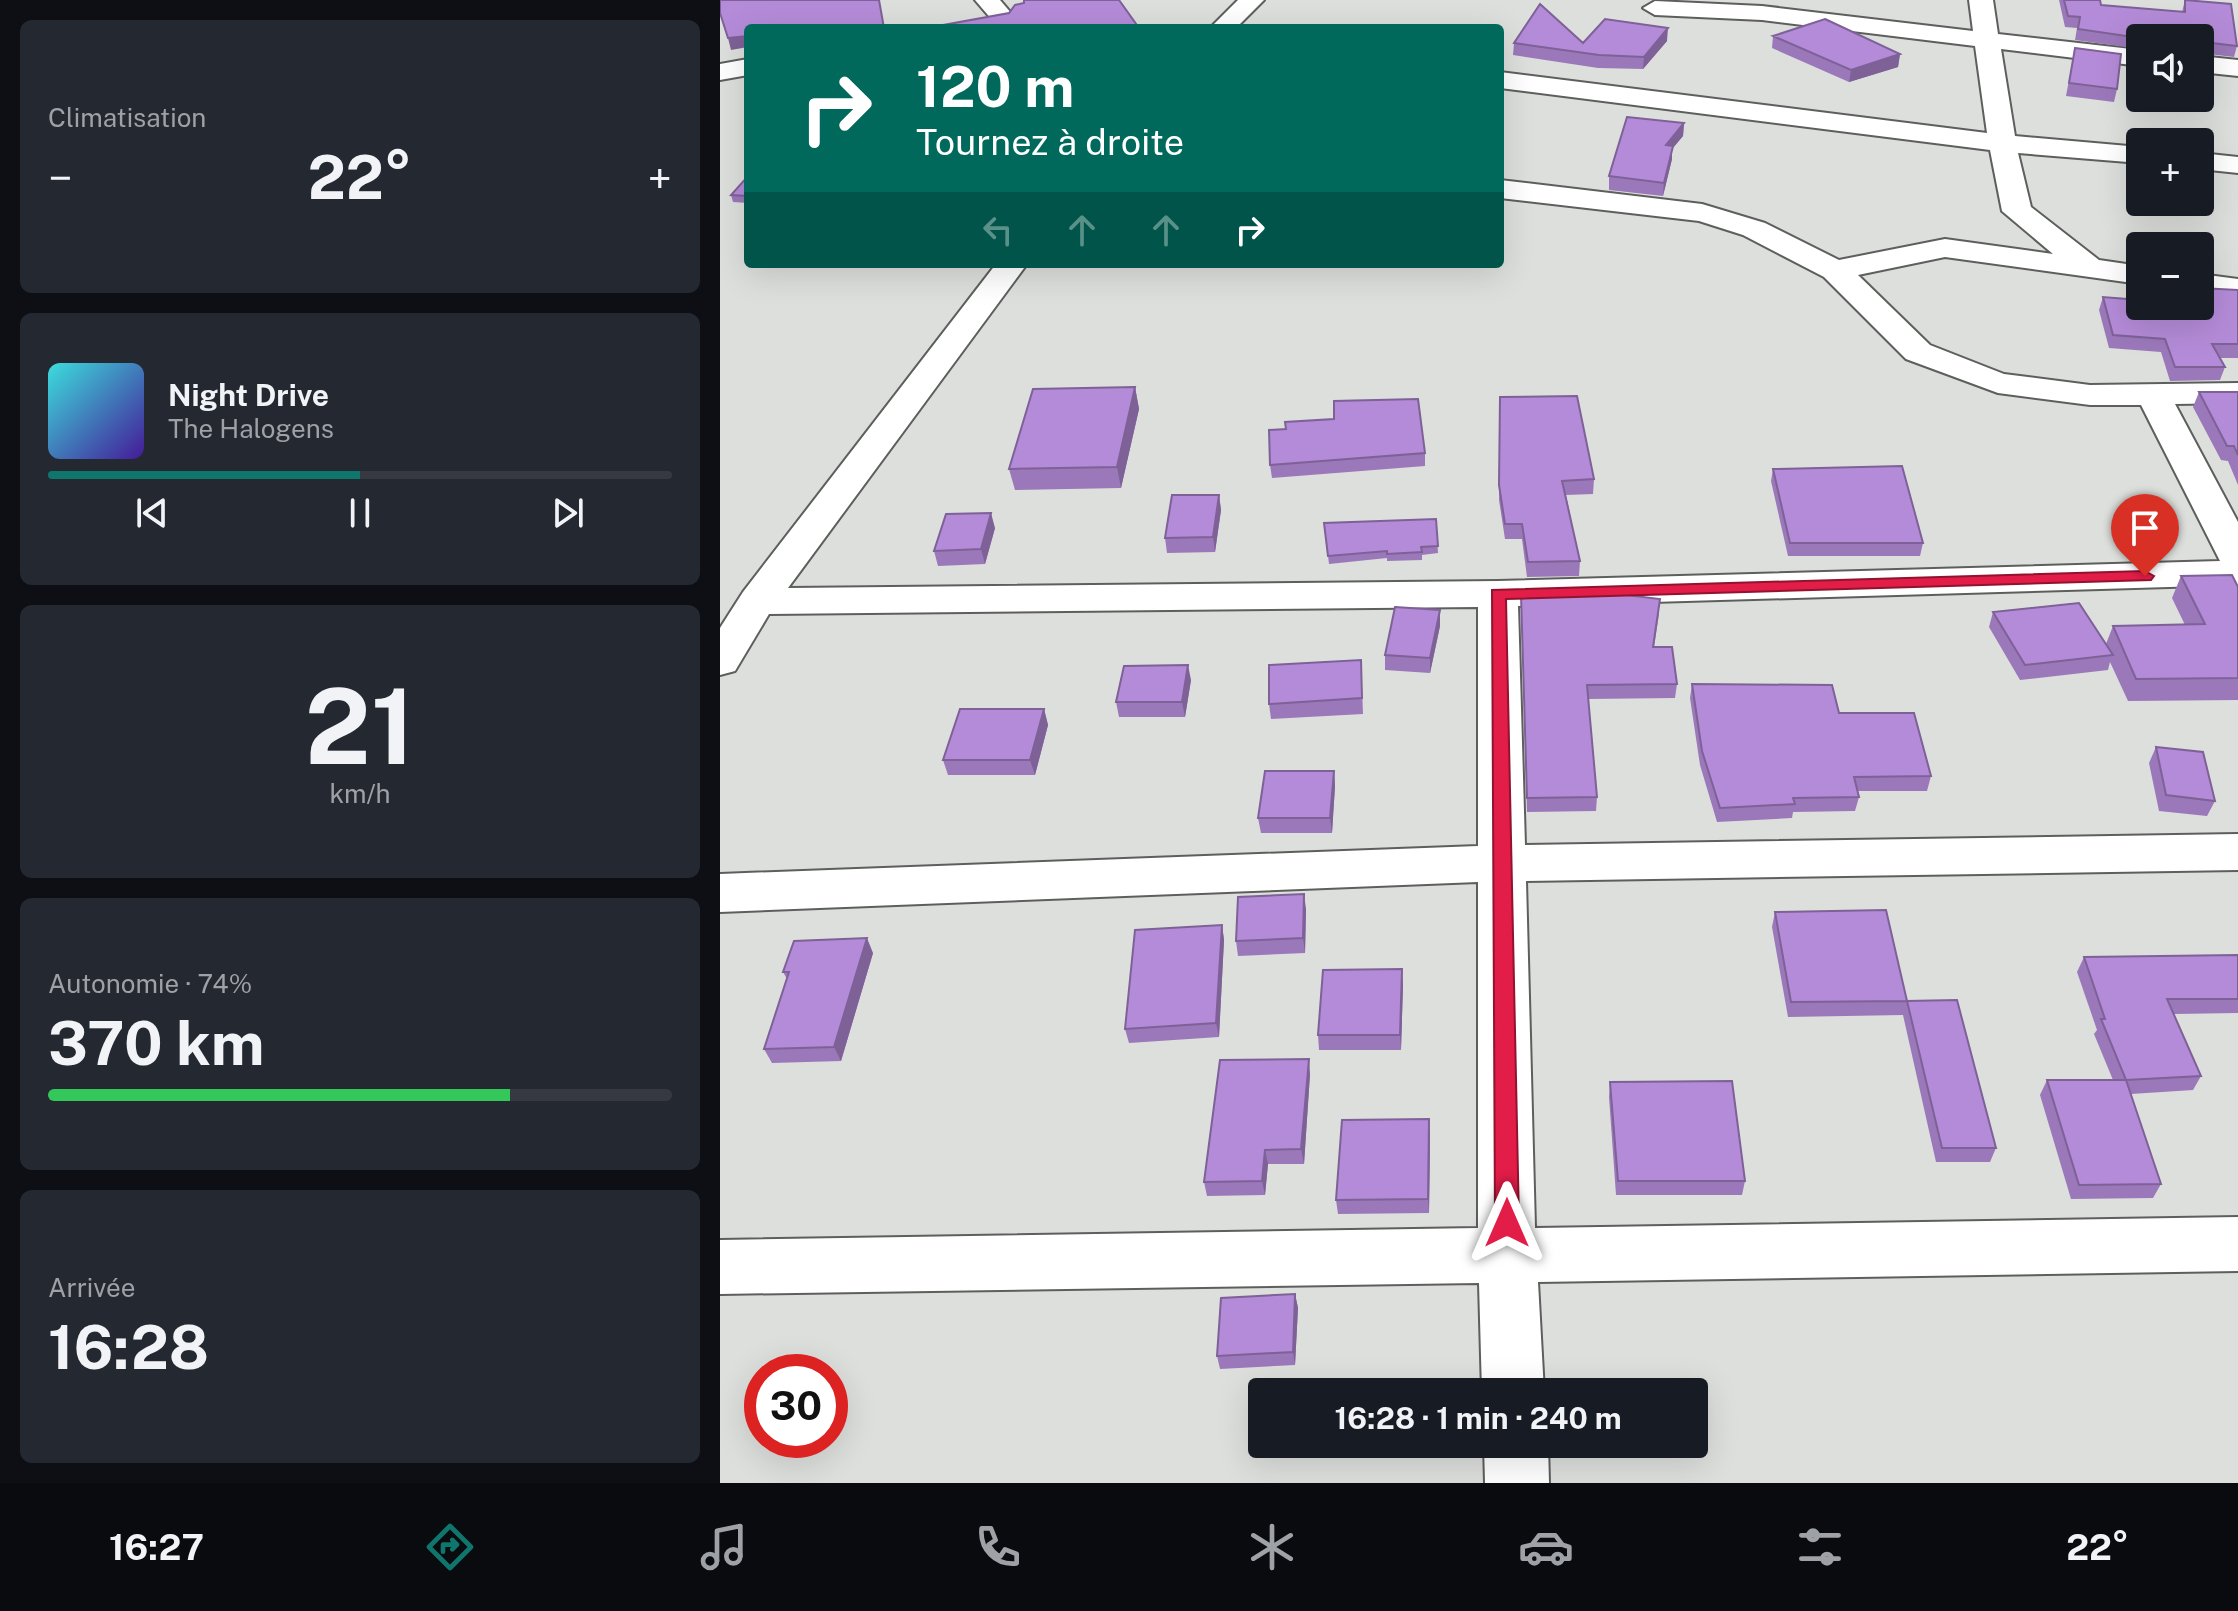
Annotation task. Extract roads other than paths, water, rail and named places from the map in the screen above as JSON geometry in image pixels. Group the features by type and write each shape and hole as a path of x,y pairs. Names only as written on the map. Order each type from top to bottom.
{"street":[{"path":"1226,24 1252,0"},
{"path":"1981,0 2002,143 2017,211 2090,268"},
{"path":"1655,8 1762,13 2126,56"},
{"path":"2214,65 2238,68"},
{"path":"720,72 744,68"},
{"path":"1504,81 2002,143 2126,154"},
{"path":"2214,162 2238,165"},
{"path":"1504,189 1702,213 1754,229 1835,270 1918,352 1998,383 2090,395 2238,393"},
{"path":"1835,270 1945,248 2126,273"},
{"path":"720,661 757,601 1009,268"},
{"path":"2214,285 2238,288"},
{"path":"2152,393 2238,559"},
{"path":"757,601 1498,594 2238,573"},
{"path":"1498,594 1507,1253 1512,1378"},
{"path":"720,893 1503,863 2238,852"},
{"path":"720,1267 2238,1244"},
{"path":"1516,1458 1517,1483"}]}
